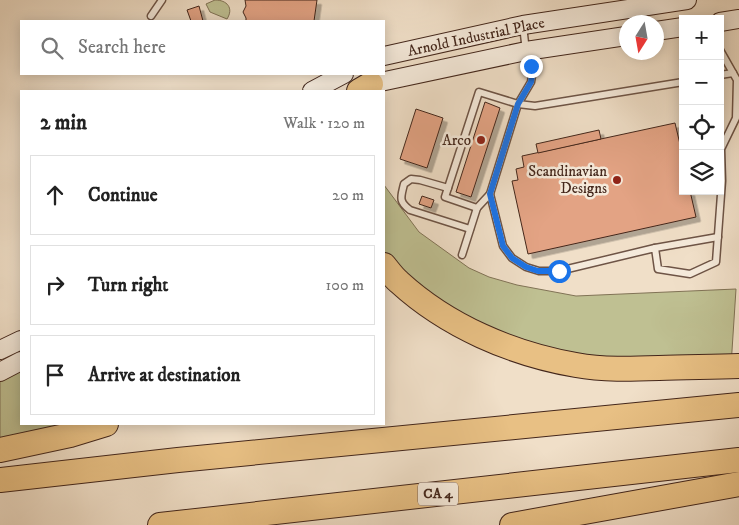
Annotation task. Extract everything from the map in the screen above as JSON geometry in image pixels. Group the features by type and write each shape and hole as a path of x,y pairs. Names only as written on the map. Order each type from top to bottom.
{"highway":[{"path":"385,266 398,281 426,304 456,323 488,339 519,351 576,365 603,368 729,366"},
{"path":"0,480 198,458 739,406"},
{"path":"0,450 70,435 103,425"},
{"name":"CA 4","path":"160,525 728,461"},
{"path":"512,525 728,486"}],"street":[{"name":"Arnold Industrial Place","path":"385,56 523,25 687,0"},
{"path":"724,21 739,19"},
{"path":"664,30 679,28"},
{"name":"Arnold Industrial Place","path":"361,89 526,51 619,37"},
{"path":"314,90 342,75"},
{"path":"0,350 20,340"},
{"path":"0,372 20,362"}],"lane":[{"path":"151,16 162,0"},
{"path":"462,255 477,208 490,194 518,104 531,82 532,75 526,51 523,25"},
{"path":"655,248 658,269 690,274 716,262 722,181 721,149 736,118 737,80 724,57"},
{"path":"724,74 733,73"},
{"path":"477,208 445,197 479,92 518,104 535,106 679,83"},
{"path":"448,188 411,179 404,184 401,197 403,205 410,210 470,229"},
{"path":"490,194 503,246 512,258 526,267 538,271 559,271 655,248 718,237"}],"green space":[{"path":"215,0 223,1 228,5 230,11 227,19 210,12 206,4"},
{"path":"385,186 419,232 469,268 489,277 517,285 576,296 736,289 731,366 519,351 385,266"},
{"path":"20,362 20,425 102,425 0,450 0,372"}],"building":[{"path":"245,0 317,0 314,20 246,20 243,12 246,6"},
{"path":"199,6 203,20 191,20 187,10"},
{"path":"485,102 500,108 471,197 456,192"},
{"path":"416,109 443,118 427,168 400,159"},
{"path":"675,123 679,140 679,195 691,195 696,217 528,254 512,181 518,180 516,169 524,167 522,156"},
{"path":"599,130 601,139 538,153 536,144"},
{"path":"422,196 434,200 431,208 419,204"}],"place":[{"name":"Arco","path":"481,140"},
{"name":"Scandinavian Designs","path":"617,180"}],"route":[{"path":"531,66 531,82 518,104 490,194 503,246 512,258 526,267 538,271 559,271"}]}
